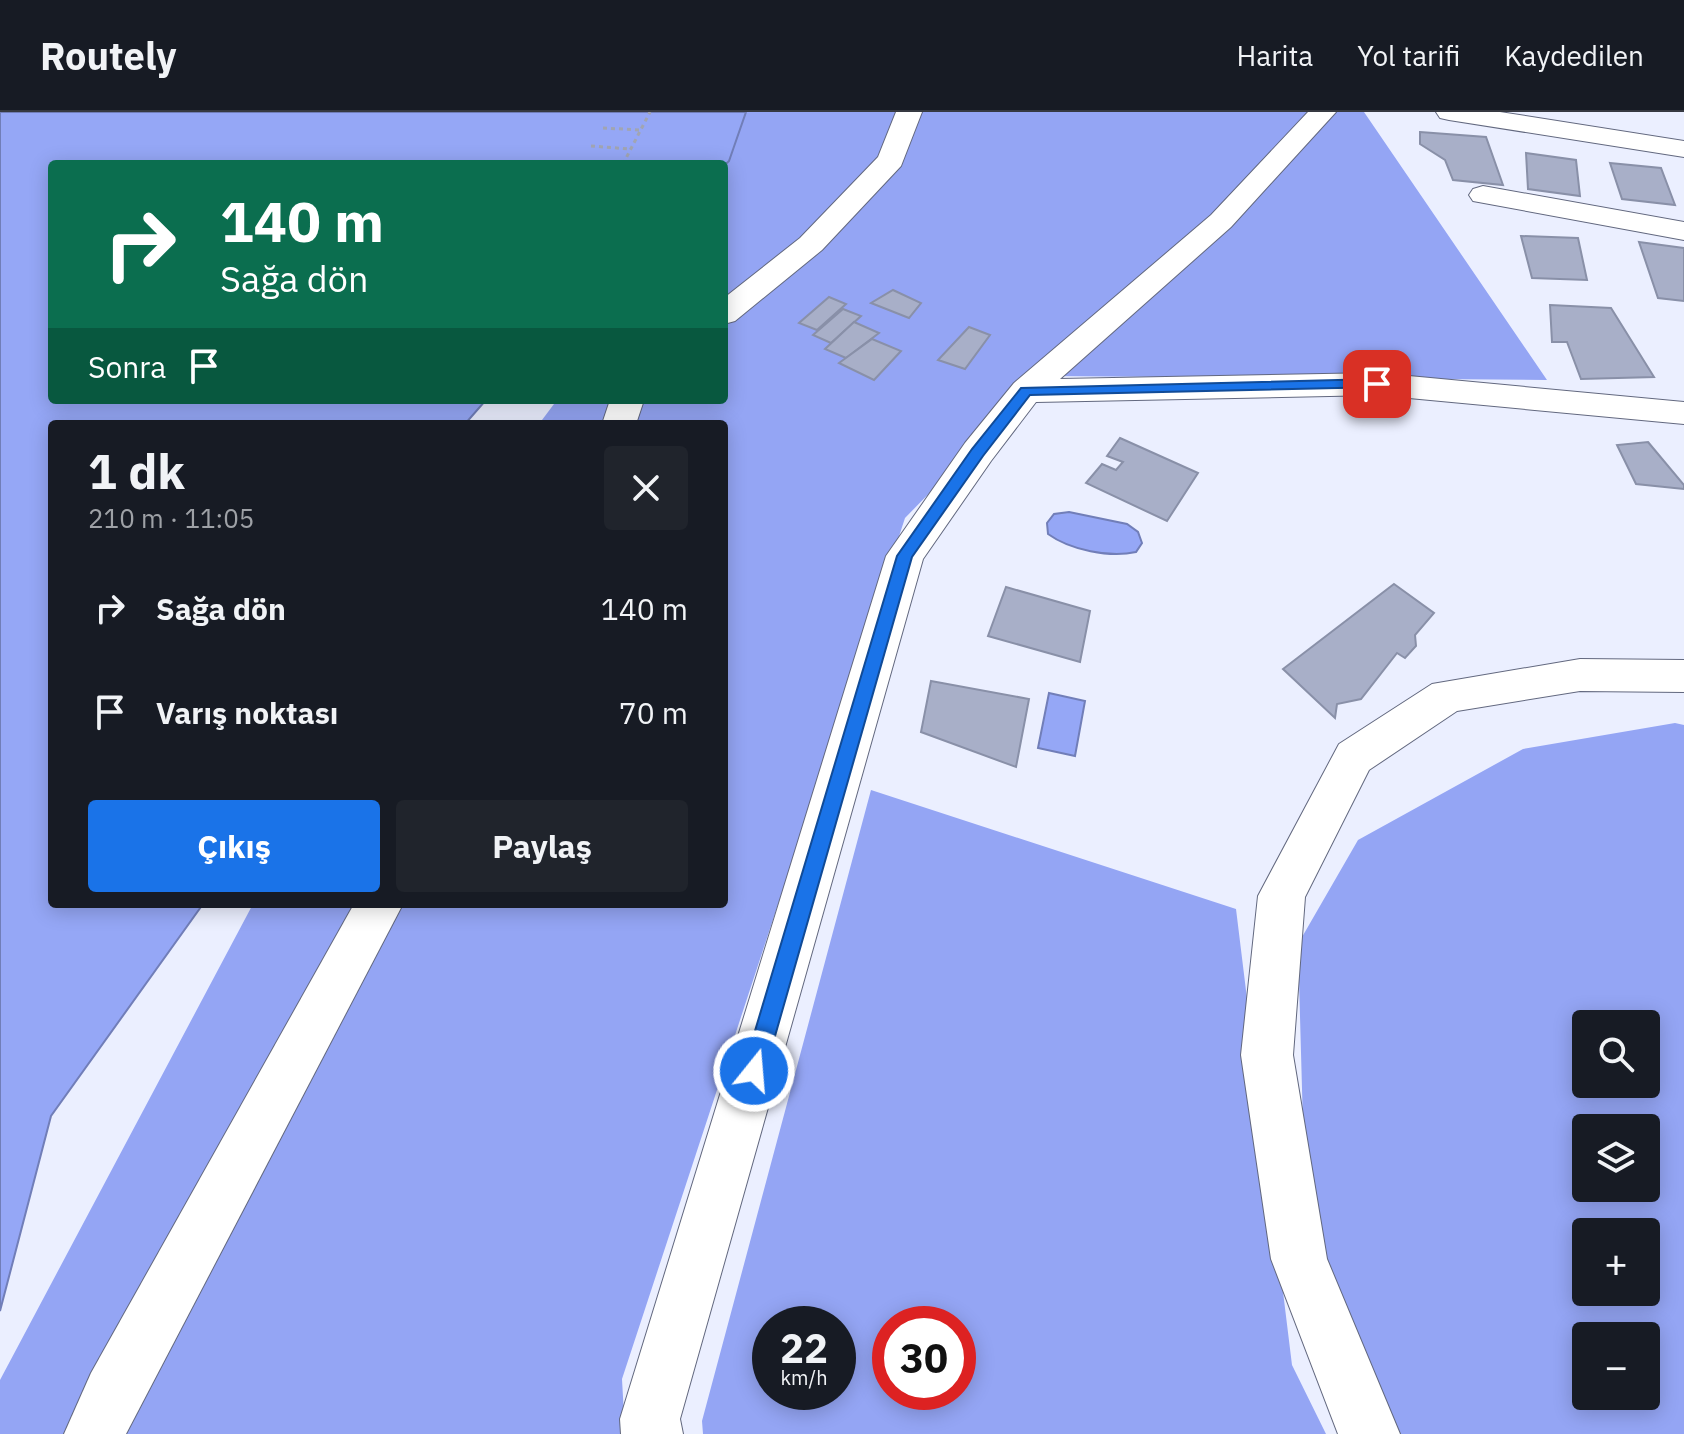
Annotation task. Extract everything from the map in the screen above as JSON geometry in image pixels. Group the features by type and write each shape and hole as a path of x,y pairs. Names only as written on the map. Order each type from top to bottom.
{"street":[{"path":"728,311 811,244 891,160 909,112"},
{"path":"652,1434 650,1419 905,556 978,452 1026,391 1221,221 1323,112"},
{"path":"1449,112 1684,149"},
{"path":"1483,195 1684,231"},
{"path":"1026,391 1377,384 1684,413"},
{"path":"1369,1434 1299,1259 1267,1055 1282,896 1354,757 1447,696 1580,675 1684,676"},
{"path":"95,1434 112,1394 377,908"}],"path":[{"path":"625,160 650,112"},
{"path":"603,128 641,130"},
{"path":"591,146 631,149"}],"shaded area":[{"path":"0,112 746,112 728,162 48,160 48,404 482,404 468,420 48,420 48,908 200,908 51,1116 0,1311"},
{"path":"737,112 1364,112 1547,380 1044,376 905,518 622,1379 625,1434 0,1434 0,1380 251,908 728,908 728,420 542,420 554,404 728,404 728,160 725,160"},
{"path":"1069,512 1127,524 1138,532 1142,543 1136,552 1114,554 1090,551 1057,540 1048,534 1047,523 1054,514"},
{"path":"1049,693 1085,701 1075,756 1038,748"},
{"path":"1675,723 1684,725 1684,1434 1389,1434 1305,1197 1298,944 1358,840 1523,749"},
{"path":"871,790 1236,909 1292,1365 1326,1434 703,1434 702,1421"}],"building":[{"path":"1420,132 1486,137 1503,185 1453,180 1445,160 1420,144"},
{"path":"1526,153 1576,160 1580,196 1528,189"},
{"path":"1610,163 1661,168 1675,205 1622,199"},
{"path":"1521,236 1578,238 1587,280 1532,278"},
{"path":"1639,242 1684,248 1684,301 1658,298"},
{"path":"893,290 921,303 909,318 871,303"},
{"path":"829,297 846,304 817,330 799,323"},
{"path":"1550,305 1611,308 1654,377 1581,379 1567,342 1552,342"},
{"path":"843,309 861,316 831,343 813,335"},
{"path":"854,322 879,333 846,358 825,349"},
{"path":"969,327 990,335 965,369 938,360"},
{"path":"872,339 901,351 874,380 839,363"},
{"path":"1120,438 1198,473 1167,521 1086,483 1102,464 1116,470 1123,462 1107,456"},
{"path":"1648,442 1684,485 1684,489 1636,484 1617,445"},
{"path":"1394,584 1434,613 1415,635 1416,646 1405,658 1397,653 1361,699 1337,704 1335,718 1283,669"},
{"path":"1006,587 1090,611 1080,662 988,636"},
{"path":"931,681 1029,699 1016,767 921,732"}],"route":[{"path":"754,1071 905,556 978,452 1026,391 1377,384"}]}
